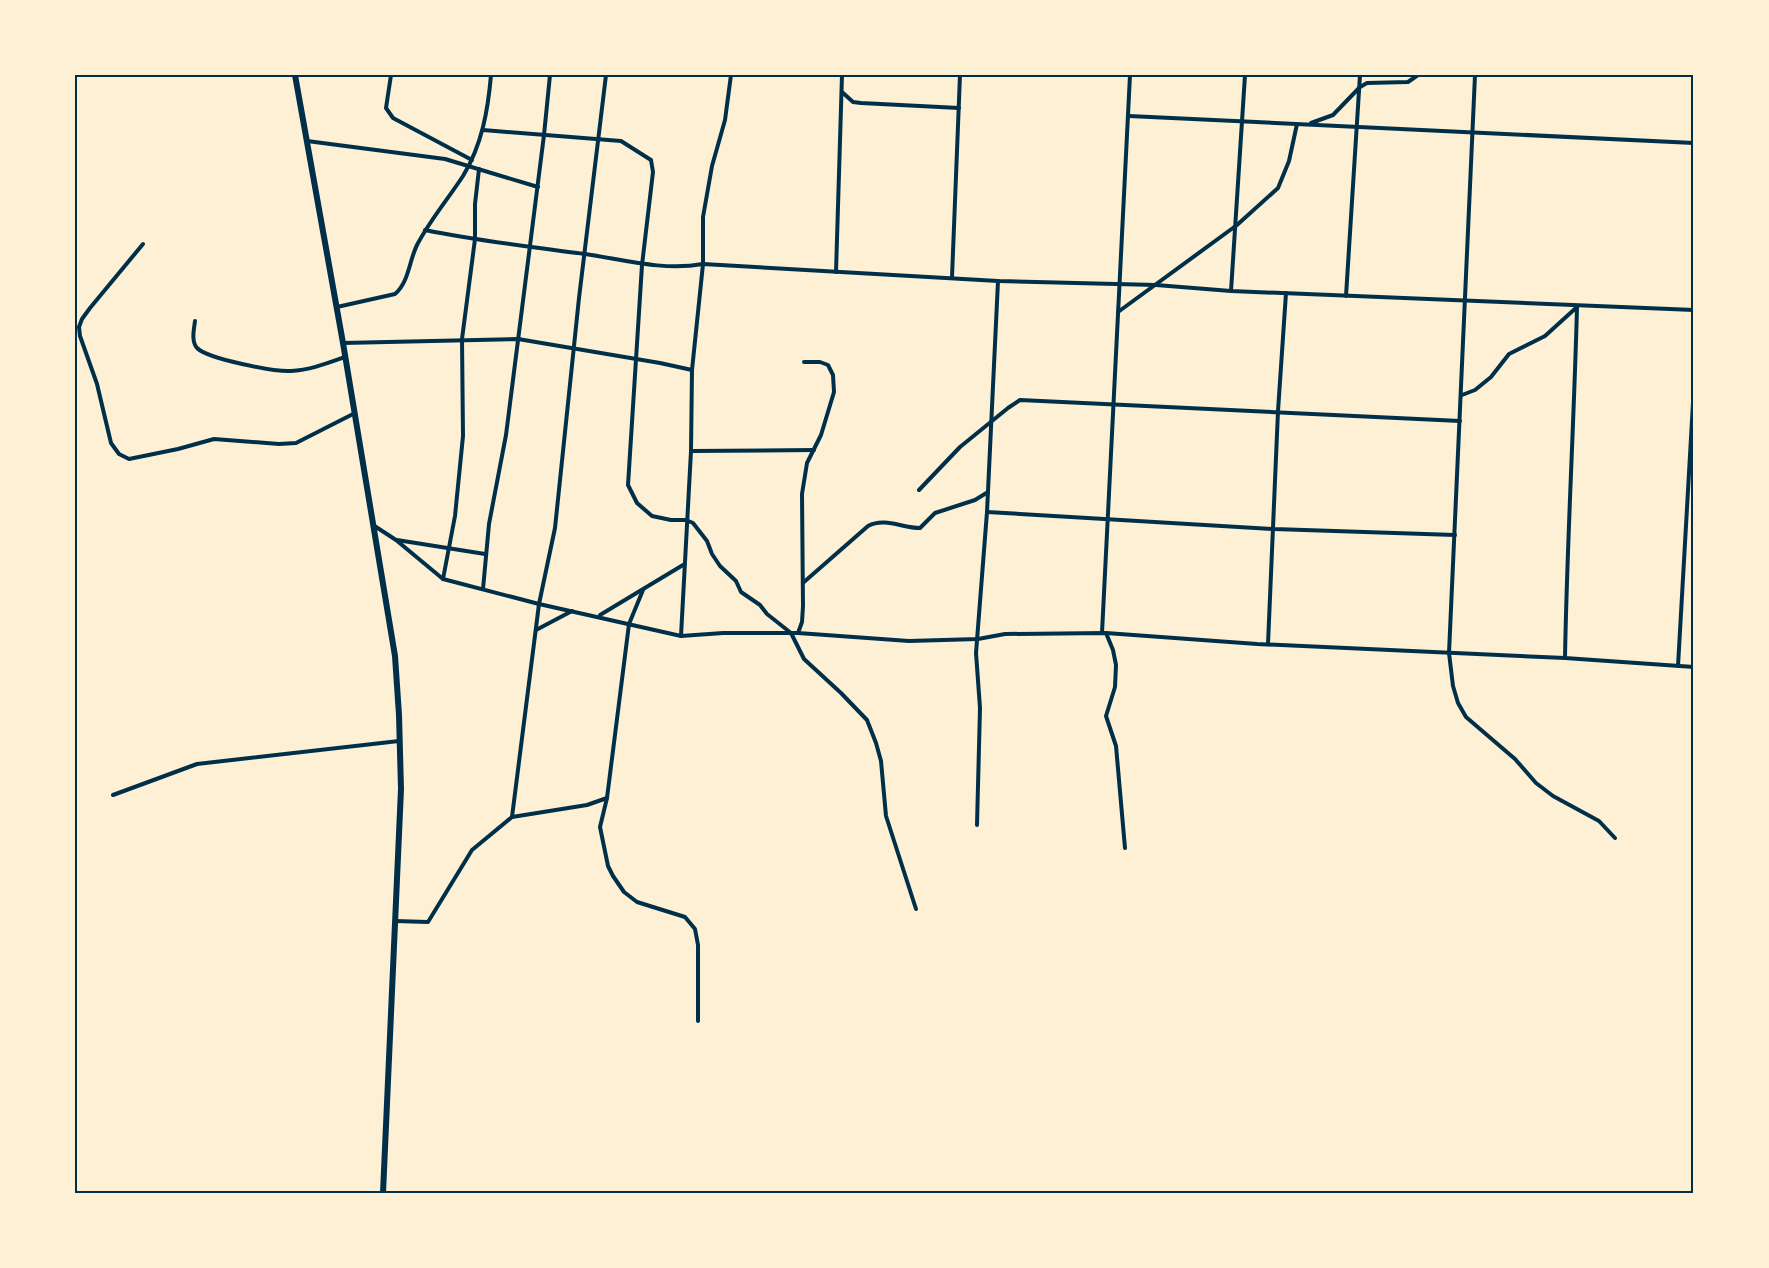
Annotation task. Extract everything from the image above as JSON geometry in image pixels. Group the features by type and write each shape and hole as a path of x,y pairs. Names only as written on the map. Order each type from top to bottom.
{"main road":[{"path":"295,75 337,307 395,656 401,789 383,1193"}],"street":[{"path":"391,75 386,108 393,118 472,160"},
{"path":"337,307 395,294 402,288 412,257 425,230 472,160 488,109 491,75"},
{"path":"483,589 489,524 506,435 550,75"},
{"path":"512,817 539,604 555,528 606,75"},
{"path":"681,636 691,451 692,370 703,264 703,218 712,166 725,120 731,75"},
{"path":"836,272 842,75"},
{"path":"952,277 960,75"},
{"path":"1125,849 1116,746 1106,716 1115,687 1116,664 1113,650 1104,633 1107,519 1130,75"},
{"path":"1231,291 1245,75"},
{"path":"1347,296 1360,75"},
{"path":"1305,124 1333,115 1360,87 1367,83 1408,82 1418,75"},
{"path":"1476,75 1449,653 1453,686 1458,703 1466,717 1515,759 1536,783 1553,796 1599,821 1615,838"},
{"path":"841,92 853,102 958,108"},
{"path":"1129,116 1694,143"},
{"path":"1118,312 1237,225 1278,188 1289,161 1297,124"},
{"path":"483,130 621,141 651,160 654,172 642,265 634,359 628,485 637,503 652,516 693,523 707,541 712,555 736,581 741,592 760,605 767,614 791,633 804,659 867,720 881,761 886,816 916,909"},
{"path":"307,141 445,159 538,188"},
{"path":"443,579 455,516 463,436 462,339 475,239 474,204 479,169"},
{"path":"425,230 642,265 682,268 703,264 998,281 1156,285 1231,291 1466,302 1694,310"},
{"path":"143,244 82,318 79,327 97,384 111,443 119,454 129,459 214,439 279,444 296,443 355,413"},
{"path":"977,825 980,708 976,653 987,512 998,281"},
{"path":"1268,644 1278,411 1286,293"},
{"path":"1461,396 1475,390 1491,377 1509,354 1545,336 1577,307"},
{"path":"1565,658 1577,307"},
{"path":"195,321 193,339 197,348 207,354 258,368 291,372 345,357"},
{"path":"343,343 518,339 692,370"},
{"path":"798,633 802,622 802,494 807,463 815,450 834,392 833,375 828,365 820,362 804,362"},
{"path":"1678,666 1694,385"},
{"path":"919,490 960,447 1020,400 1460,421"},
{"path":"691,451 815,450"},
{"path":"803,583 875,522 882,521 920,528 935,513 975,500 988,491"},
{"path":"987,512 1274,529 1455,535"},
{"path":"373,525 396,540 443,579 539,604 681,636 723,633 798,633 880,640 978,639 1005,634 1104,633 1694,667"},
{"path":"396,540 485,554"},
{"path":"598,616 643,591 684,564"},
{"path":"643,591 629,624 607,798 600,827 608,866 624,892 637,902 685,917 695,929 698,945 698,1021"},
{"path":"536,631 573,611"},
{"path":"113,795 197,764 400,741"},
{"path":"394,921 428,922 472,850 512,817 587,805 607,798"}]}
